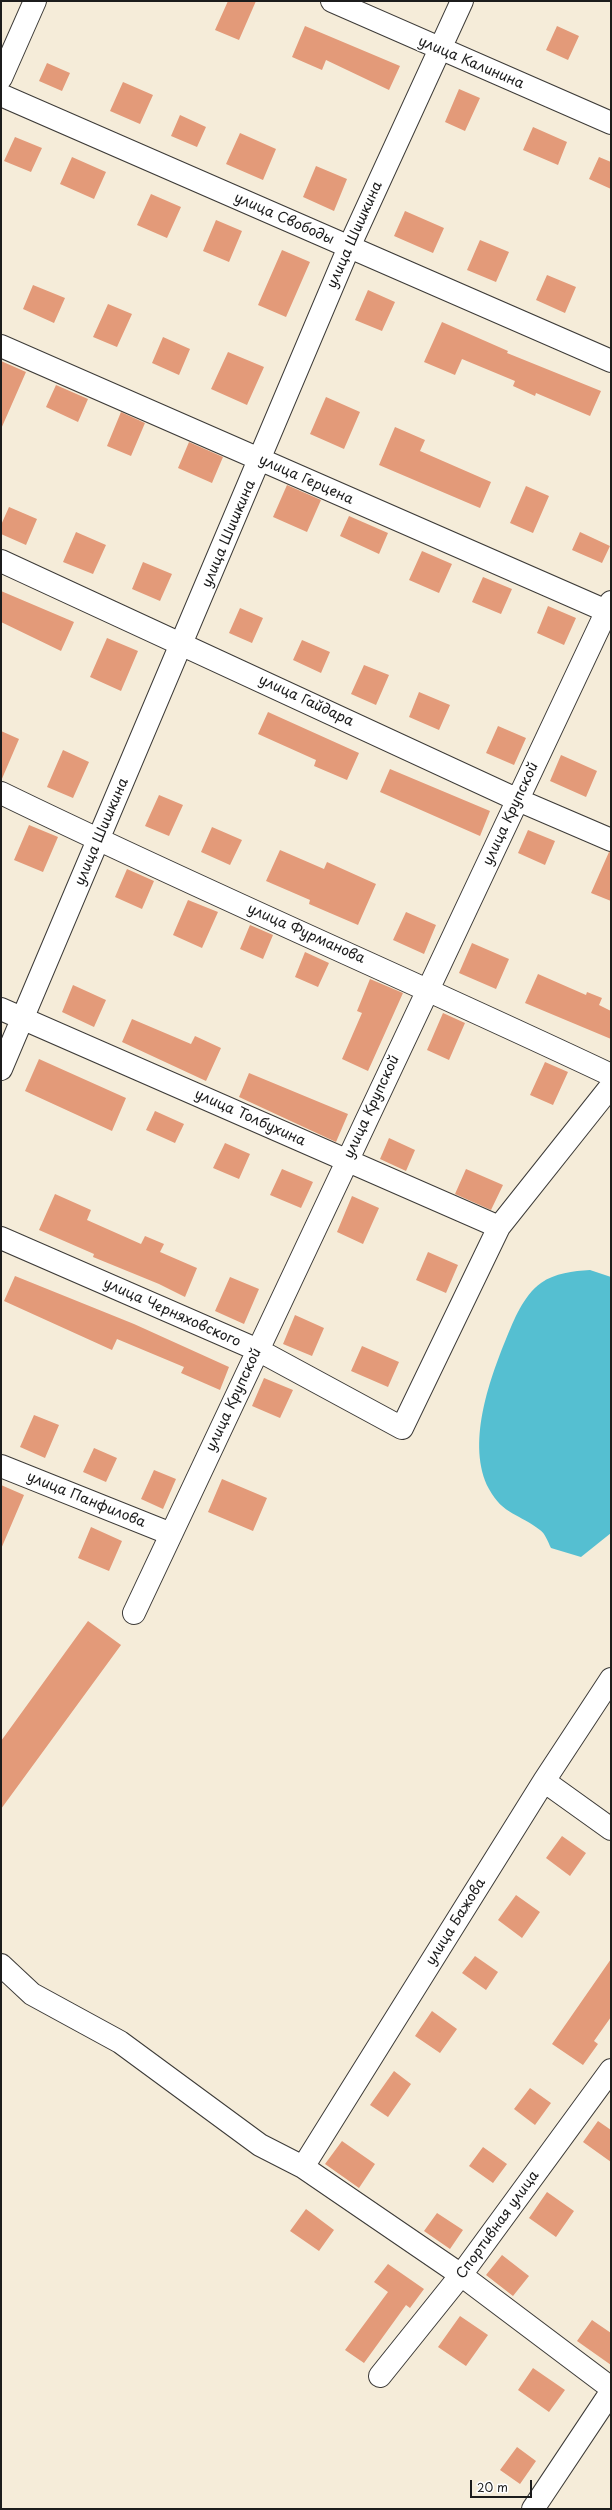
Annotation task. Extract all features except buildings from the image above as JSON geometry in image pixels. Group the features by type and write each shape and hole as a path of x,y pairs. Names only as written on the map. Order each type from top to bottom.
{"street":[{"path":"1,78 35,1"},
{"name":"улица Калинина","path":"332,1 440,50 611,123"},
{"name":"улица Шишкина","path":"1,1069 349,247 462,1"},
{"name":"улица Свободы","path":"1,95 611,361"},
{"name":"улица Герцена","path":"1,346 260,460 610,609"},
{"name":"улица Гайдара","path":"1,561 182,643 518,800 611,840"},
{"name":"улица Крупской","path":"134,1613 428,989 610,609"},
{"name":"улица Фурманова","path":"1,793 98,840 428,989 611,1075"},
{"name":"улица Толбухина","path":"1,1009 499,1227"},
{"path":"499,1227 611,1086"},
{"name":"улица Черняховского","path":"1,1238 258,1350 402,1428 499,1227"},
{"name":"улица Панфилова","path":"1,1466 171,1534"},
{"name":"улица Бажова","path":"303,2167 544,1781 611,1679"},
{"path":"544,1781 611,1829"},
{"path":"1,1965 32,1994 120,2042 260,2145 303,2167 461,2275 611,2388"},
{"name":"Спортивная улица","path":"380,2376 461,2275 611,2070"},
{"path":"533,2509 611,2392"}],"water":[{"path":"590,1270 611,1277 611,1533 581,1557 551,1548 542,1531 506,1509 494,1498 482,1472 480,1433 482,1413 499,1356 512,1324 524,1301 535,1288 552,1277 564,1273"}]}
